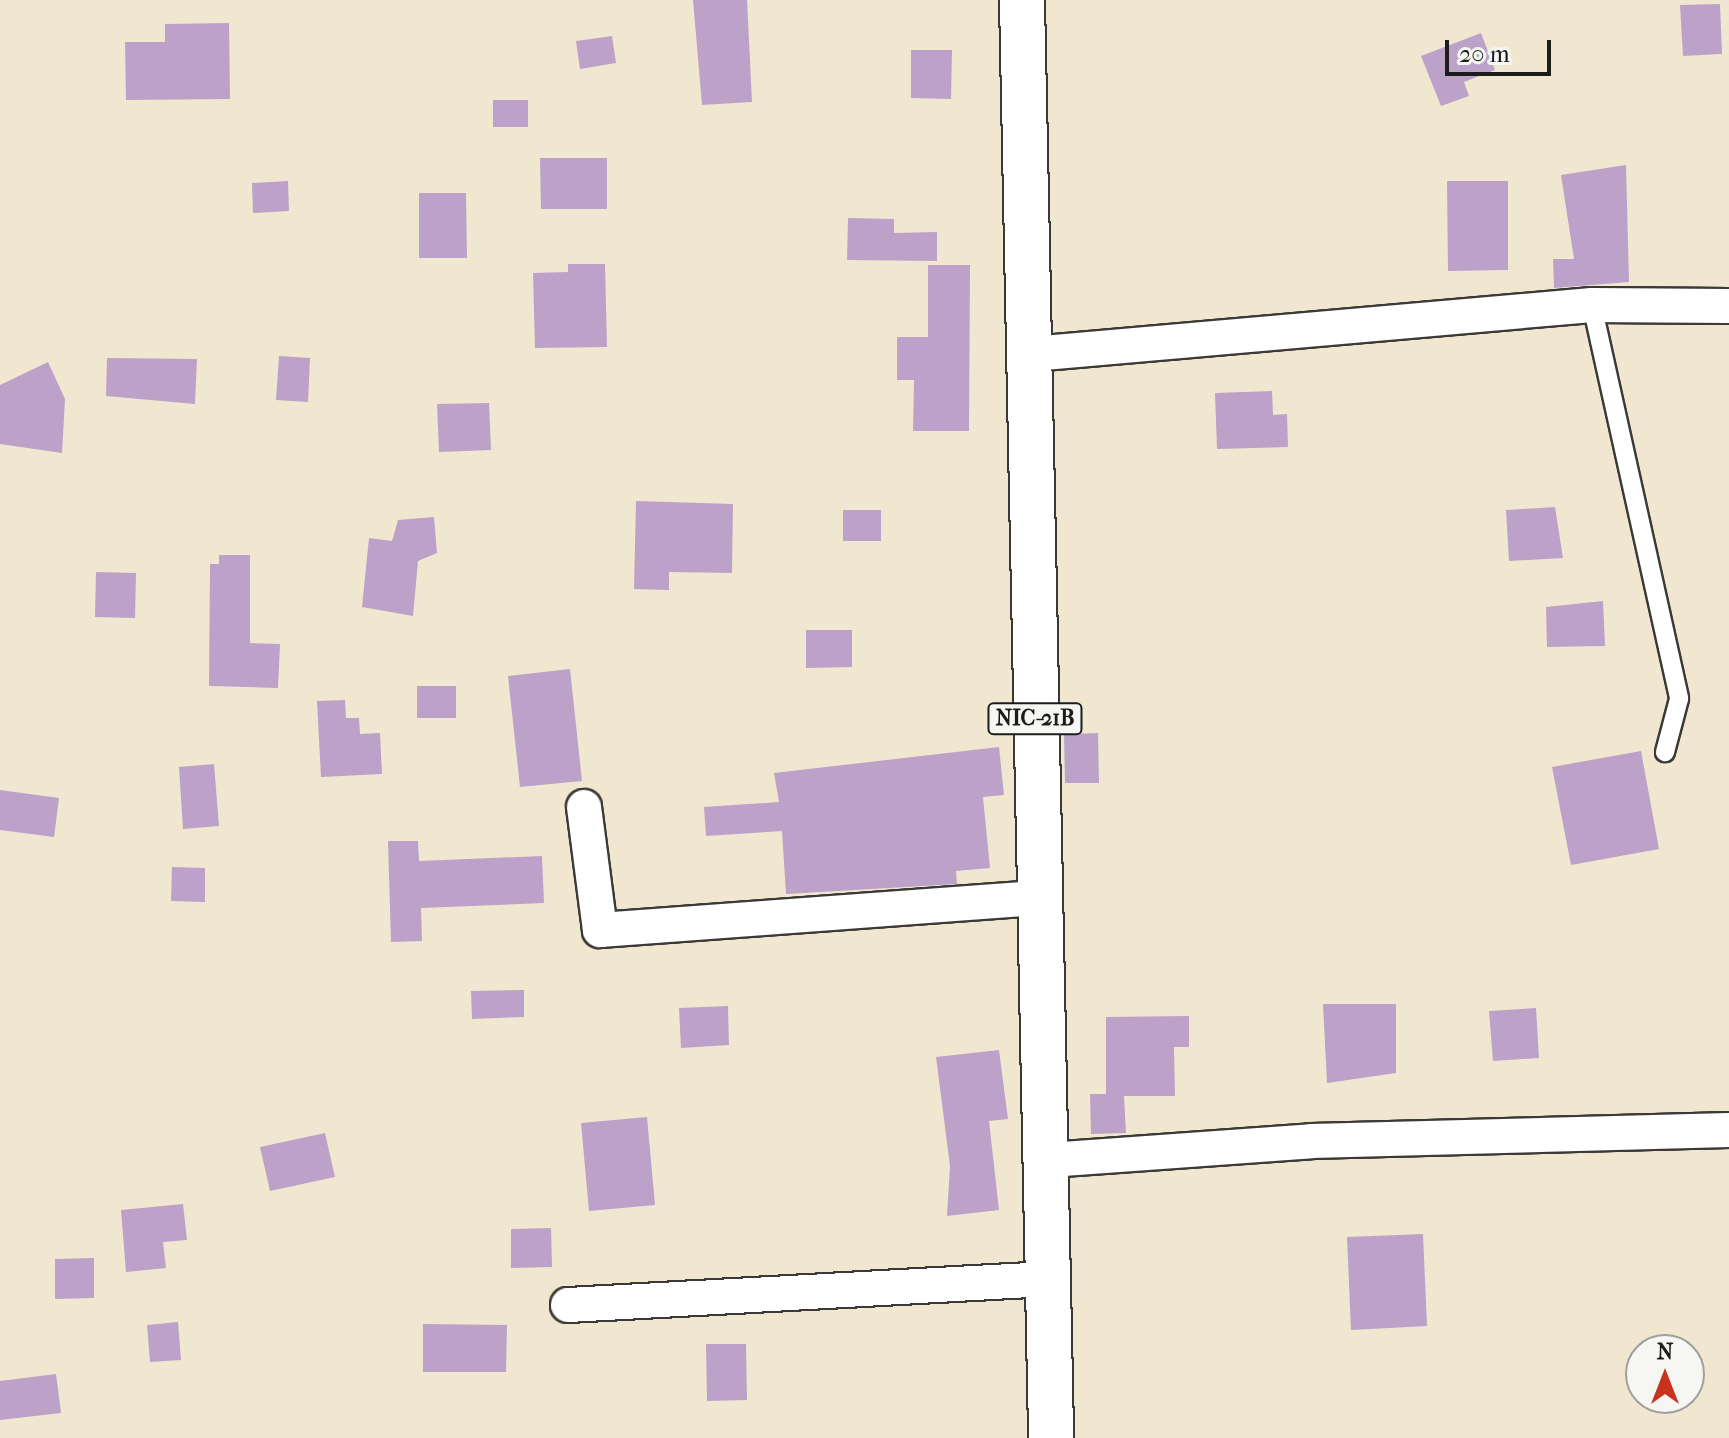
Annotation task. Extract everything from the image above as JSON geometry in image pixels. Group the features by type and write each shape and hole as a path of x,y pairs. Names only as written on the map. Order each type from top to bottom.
{"highway":[{"name":"NIC-21B","path":"1022,0 1032,354 1040,898 1049,1160 1051,1438"}],"street":[{"path":"1032,354 1592,305 1729,306"},
{"path":"584,807 600,930 1040,898"},
{"path":"1049,1160 1311,1141 1729,1130"},
{"path":"568,1305 1050,1279"}],"lane":[{"path":"1592,305 1679,699 1665,752"}],"building":[{"path":"693,0 747,0 752,102 702,105"},
{"path":"1720,4 1722,54 1683,56 1680,5"},
{"path":"229,23 230,99 126,100 125,42 165,42 165,24"},
{"path":"1481,33 1495,70 1464,82 1469,96 1441,106 1421,56"},
{"path":"612,36 616,63 580,69 576,41"},
{"path":"911,50 952,50 951,99 911,98"},
{"path":"493,100 528,100 528,127 493,127"},
{"path":"540,158 607,158 607,209 541,209"},
{"path":"1626,165 1629,282 1554,288 1553,259 1574,259 1561,175"},
{"path":"288,181 289,211 253,213 252,183"},
{"path":"1447,181 1508,181 1508,270 1448,271"},
{"path":"419,193 466,193 467,258 419,258"},
{"path":"848,218 894,219 894,233 937,232 937,261 847,260"},
{"path":"568,264 605,264 607,347 535,348 533,273 568,272"},
{"path":"928,265 970,265 969,431 913,431 914,380 897,380 897,337 928,337"},
{"path":"279,356 310,358 308,402 276,400"},
{"path":"107,358 197,359 195,404 106,396"},
{"path":"48,362 65,399 62,453 0,444 0,385"},
{"path":"1272,391 1273,415 1287,414 1288,447 1217,449 1215,393"},
{"path":"489,403 491,450 439,452 437,404"},
{"path":"636,501 733,504 732,573 669,572 669,590 634,589"},
{"path":"1555,507 1563,558 1509,561 1506,510"},
{"path":"843,510 881,510 881,541 843,541"},
{"path":"434,517 437,553 418,561 413,616 362,607 369,538 392,541 398,520"},
{"path":"219,555 250,555 250,643 280,644 278,688 209,686 210,564 219,564"},
{"path":"96,572 136,573 135,618 95,617"},
{"path":"1603,601 1605,646 1547,647 1546,607"},
{"path":"806,630 852,630 852,667 806,668"},
{"path":"570,669 582,781 520,787 508,676"},
{"path":"417,686 456,686 456,718 417,718"},
{"path":"345,700 346,718 359,718 360,734 380,733 382,774 321,777 317,701"},
{"path":"1098,733 1099,783 1065,783 1064,734"},
{"path":"999,747 1004,795 983,797 990,868 956,871 957,884 786,894 782,831 706,836 704,807 779,802 774,773"},
{"path":"1641,751 1659,849 1571,865 1552,767"},
{"path":"214,764 219,826 183,829 179,767"},
{"path":"0,790 59,798 54,837 0,830"},
{"path":"388,841 418,841 419,861 542,856 544,903 421,908 422,941 391,942"},
{"path":"172,867 205,868 205,902 171,901"},
{"path":"524,990 524,1017 472,1019 471,991"},
{"path":"1323,1004 1396,1004 1396,1073 1327,1083"},
{"path":"728,1006 729,1045 681,1048 679,1008"},
{"path":"1536,1008 1539,1058 1493,1061 1489,1011"},
{"path":"1189,1016 1189,1047 1174,1047 1175,1096 1124,1096 1126,1133 1091,1134 1090,1094 1106,1094 1106,1017"},
{"path":"999,1050 1008,1119 989,1121 999,1210 947,1216 950,1166 936,1057"},
{"path":"647,1117 655,1205 589,1211 581,1123"},
{"path":"325,1133 335,1177 270,1191 260,1147"},
{"path":"183,1204 187,1240 163,1242 166,1268 126,1272 121,1210"},
{"path":"551,1228 552,1267 511,1268 511,1229"},
{"path":"1423,1234 1427,1326 1351,1330 1347,1237"},
{"path":"94,1258 94,1298 55,1299 55,1259"},
{"path":"178,1322 181,1360 150,1362 147,1325"},
{"path":"423,1324 507,1325 506,1372 423,1372"},
{"path":"706,1344 746,1344 747,1400 707,1401"},
{"path":"56,1374 61,1413 0,1420 0,1381"}]}
